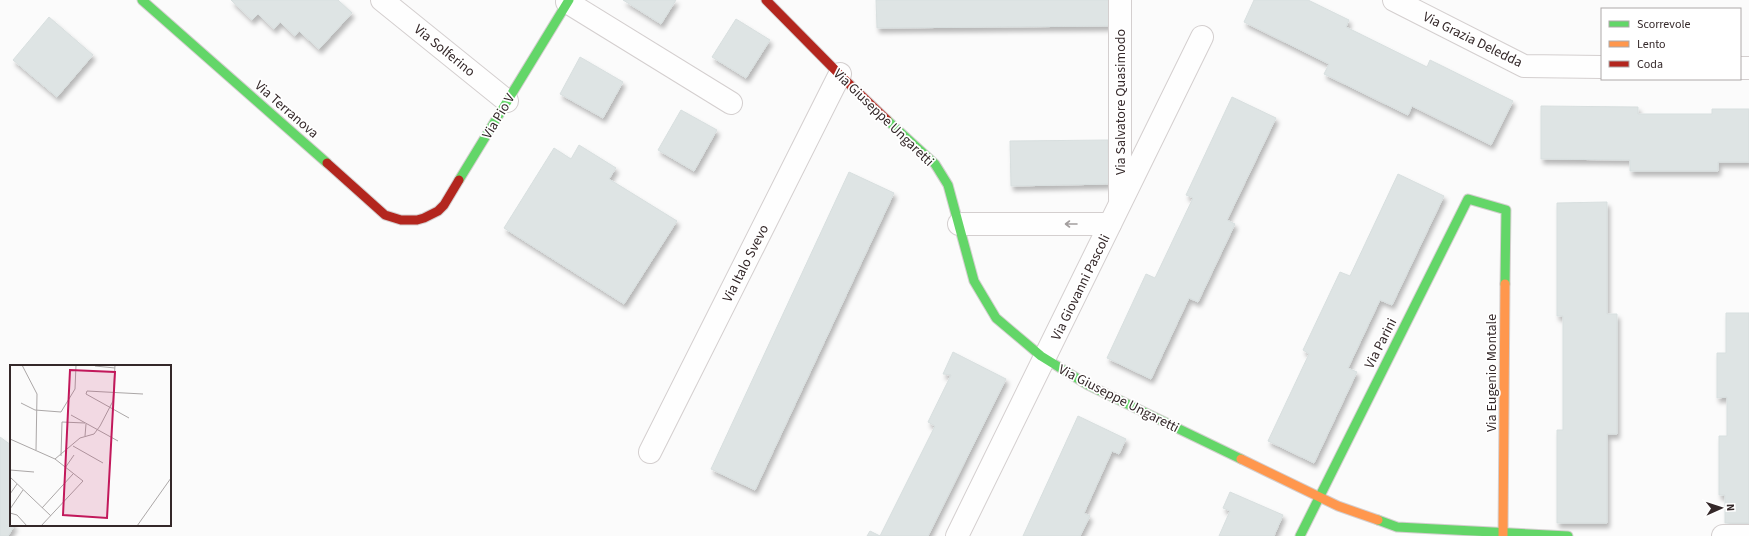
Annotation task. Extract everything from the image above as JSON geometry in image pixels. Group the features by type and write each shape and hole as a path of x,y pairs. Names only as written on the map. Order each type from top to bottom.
{"street":[{"name":"Via Terranova","path":"142,0 385,215 396,220 421,220"},
{"name":"Via Solferino","path":"382,0 507,101"},
{"name":"Via Giuseppe Ungaretti","path":"766,0 840,74 935,164 948,184 974,281 985,301 996,318 1044,358 1088,385 1319,497 1338,506 1397,527 1503,535 1568,536"},
{"name":"Via Salvatore Quasimodo","path":"1120,0 1120,204"},
{"name":"Via Grazia Deledda","path":"1394,0 1524,66 1601,67"},
{"name":"Via Pio V","path":"421,220 439,212 444,205 568,1 731,103"},
{"name":"Via Giovanni Pascoli","path":"957,536 1202,37"},
{"name":"Via Italo Svevo","path":"650,452 840,74"},
{"name":"Via Parini","path":"1300,536 1468,199 1506,210"},
{"name":"Via Eugenio Montale","path":"1503,535 1506,210"},
{"path":"958,224 1110,224"},
{"path":"1723,536 1749,536"}],"building":[{"path":"231,0 338,0 352,13 319,49 299,31 295,36 280,22 274,29 258,14 252,20"},
{"path":"623,0 676,0 661,24"},
{"path":"876,0 1109,0 1109,26 877,28"},
{"path":"1254,0 1308,0 1349,20 1346,27 1427,67 1430,60 1513,101 1491,145 1412,106 1408,115 1324,74 1329,64 1244,22"},
{"path":"49,17 93,55 57,97 13,60"},
{"path":"736,19 770,40 746,78 712,57"},
{"path":"580,57 623,82 603,118 560,94"},
{"path":"1232,97 1276,118 1227,220 1235,224 1198,302 1189,298 1151,379 1107,358 1146,274 1155,278 1193,198 1186,195"},
{"path":"1541,106 1638,107 1638,114 1712,114 1712,109 1749,109 1749,162 1718,162 1718,171 1630,171 1630,160 1541,159"},
{"path":"681,110 717,130 694,171 658,150"},
{"path":"1108,140 1109,184 1011,186 1010,141"},
{"path":"579,145 616,168 609,179 677,221 624,304 504,228 554,148 571,159"},
{"path":"849,172 894,193 755,490 711,469"},
{"path":"1398,174 1444,196 1392,305 1380,300 1348,368 1357,372 1314,463 1268,441 1309,354 1303,350 1340,272 1350,276"},
{"path":"1607,202 1607,314 1617,314 1617,434 1607,434 1607,523 1557,523 1557,430 1563,430 1563,316 1557,316 1557,203"},
{"path":"1726,313 1749,313 1749,523 1725,523 1725,495 1719,495 1719,436 1727,436 1727,397 1717,398 1717,353 1726,353"},
{"path":"953,352 1006,379 928,536 880,536 935,426 928,422 951,375 943,374"},
{"path":"1078,416 1126,439 1119,454 1112,451 1084,513 1090,516 1080,536 1023,536"},
{"path":"0,437 10,444 10,526 14,526 8,536 0,536"},
{"path":"1230,492 1283,515 1274,536 1219,536 1230,511 1223,508"},
{"path":"870,531 880,536 867,536"}],"traffic: fast":[{"path":"142,0 327,163"},
{"path":"459,180 569,0"},
{"path":"887,120 935,164 948,185 974,281 996,318 1041,356 1088,385 1241,459"},
{"path":"1300,536 1468,199 1506,210 1505,284"},
{"path":"1378,520 1397,527 1568,536"}],"traffic: slow":[{"path":"1503,536 1505,284"},
{"path":"1241,459 1338,506 1378,520"}],"traffic: jam":[{"path":"766,0 887,120"},
{"path":"327,163 385,215 401,220 417,220 438,211 444,205 459,180"}]}
